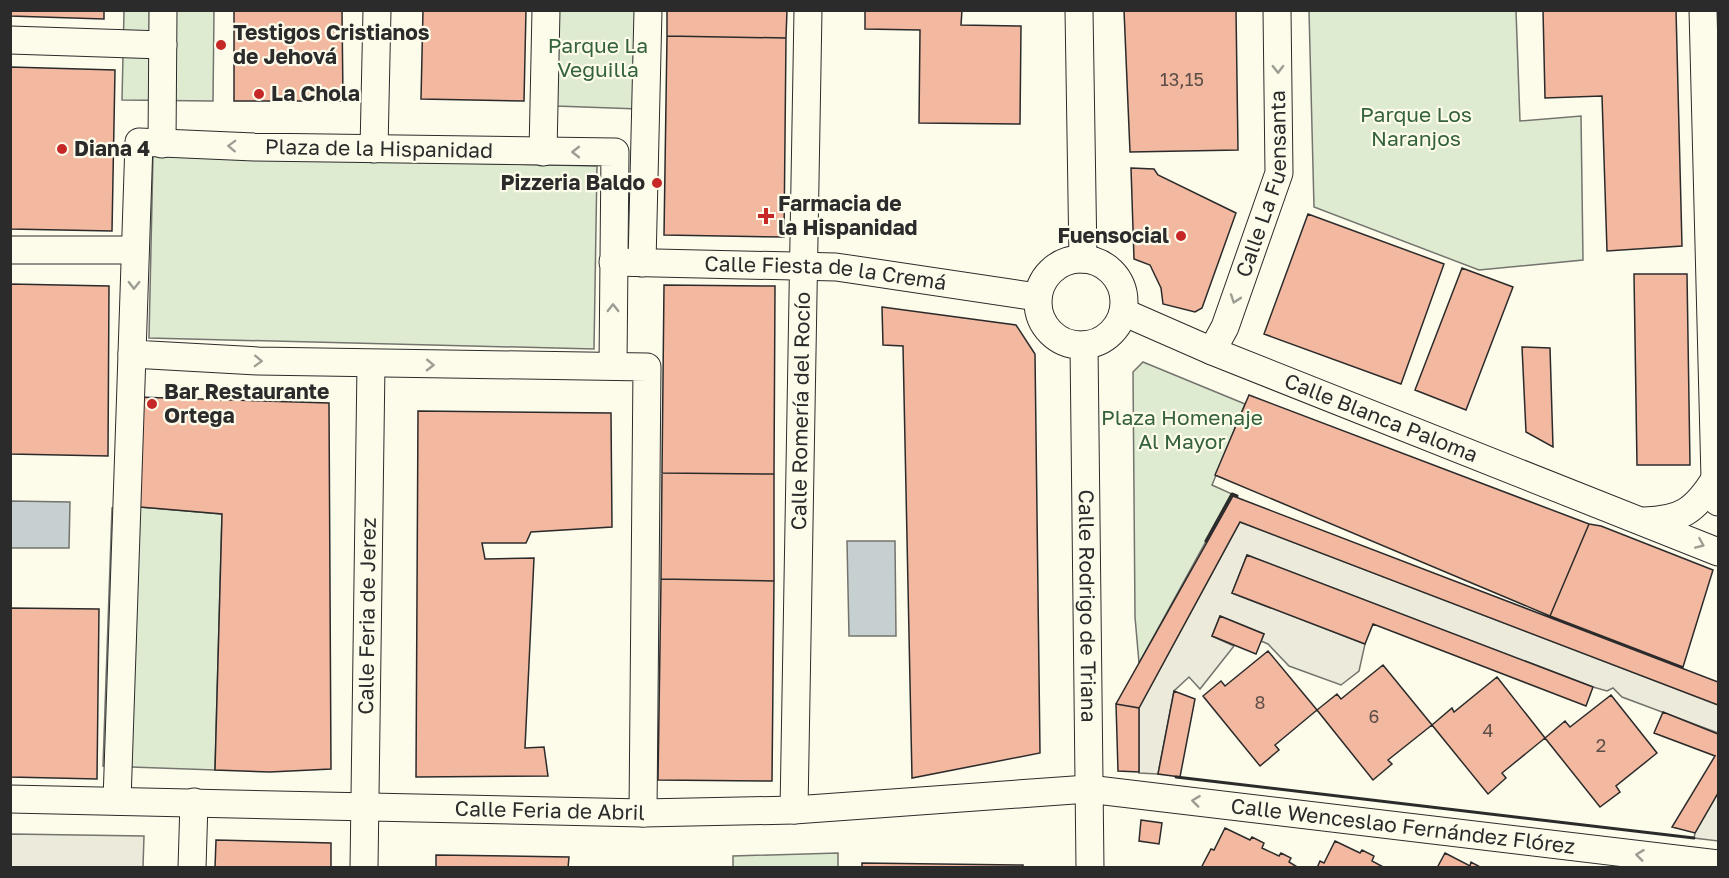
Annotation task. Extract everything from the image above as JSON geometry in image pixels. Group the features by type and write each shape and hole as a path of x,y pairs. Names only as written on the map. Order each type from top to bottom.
{"street":[{"path":"162,144 163,10"},
{"path":"374,149 377,10"},
{"path":"543,152 546,10"},
{"path":"642,262 648,10"},
{"name":"Calle Romería del Rocío","path":"794,810 808,10"},
{"path":"1079,10 1083,259"},
{"name":"Calle La Fuensanta","path":"1212,351 1226,327 1279,173 1277,10"},
{"path":"1642,520 1676,518 1717,489 1713,207 1703,10"},
{"path":"10,40 163,45"},
{"name":"Plaza de la Hispanidad","path":"117,801 139,142 374,149 615,152 613,366"},
{"path":"10,250 135,250"},
{"path":"1083,259 1095,261 1116,276 1124,299 1123,312 1118,325 1109,335 1097,342 1084,345 1071,344 1048,331 1042,320 1037,297 1049,272 1065,262 1083,259"},
{"name":"Calle Fiesta de la Cremá","path":"613,262 836,267 1037,297"},
{"name":"Calle Blanca Paloma","path":"1123,312 1212,351 1719,552"},
{"name":"Calle Rodrigo de Triana","path":"1084,345 1090,867"},
{"path":"132,354 371,364 647,368 643,813"},
{"name":"Calle Feria de Jerez","path":"364,867 371,364"},
{"name":"Calle Feria de Abril","path":"10,798 643,813 794,810 1088,789"},
{"name":"Calle Wenceslao Fernández Flórez","path":"1088,789 1715,865"},
{"path":"192,867 194,802"}],"green space":[{"path":"124,11 214,11 213,101 122,100"},
{"name":"Parque La Veguilla","path":"557,11 642,11 639,109 556,106"},
{"name":"Parque Los Naranjos","path":"1309,11 1516,11 1520,121 1581,116 1583,260 1479,270 1314,207"},
{"path":"153,156 597,166 594,349 149,338"},
{"name":"Plaza Homenaje Al Mayor","path":"1143,362 1245,404 1212,485 1232,494 1139,663 1135,617 1133,372"},
{"path":"140,507 222,514 215,770 103,766 112,508"},
{"path":"838,853 838,867 733,867 733,856"}],"shaded area":[{"path":"11,501 70,502 69,548 11,548"},
{"path":"1240,522 1718,705 1718,733 1622,697 1613,688 1607,691 1593,687 1247,555 1232,593 1365,644 1359,671 1341,685 1289,666 1268,644 1261,641 1264,634 1220,616 1212,636 1234,646 1200,689 1189,677 1174,691 1158,774 1139,773 1139,708"},
{"path":"847,541 895,541 896,636 849,636"},
{"path":"1718,793 1718,841 1694,838 1695,833"},
{"path":"11,834 144,836 143,867 11,867"}],"building":[{"path":"10,10 104,10 104,19 10,16"},
{"path":"234,10 342,10 343,101 234,101"},
{"path":"423,10 526,10 524,101 421,99"},
{"path":"667,10 787,10 786,38 667,36"},
{"path":"865,10 962,10 961,25 1021,26 1020,124 919,123 920,30 865,29"},
{"path":"1124,10 1236,10 1238,150 1130,152"},
{"path":"1543,10 1676,10 1682,246 1607,251 1602,96 1545,98"},
{"path":"667,36 786,38 784,237 664,235"},
{"name":"Diana 4","path":"10,67 115,70 112,231 10,229"},
{"name":"Fuensocial","path":"1131,168 1154,169 1158,175 1236,213 1202,308 1195,312 1163,304 1161,288 1150,265 1134,259"},
{"path":"1308,214 1444,264 1401,384 1264,334"},
{"path":"1462,268 1513,287 1466,410 1415,390"},
{"path":"1634,274 1687,274 1690,465 1637,465"},
{"path":"10,284 109,286 108,456 10,454"},
{"path":"664,285 775,286 774,474 662,473"},
{"path":"882,307 1016,325 1035,354 1040,753 912,778 903,346 883,345"},
{"path":"1522,347 1550,348 1553,447 1526,432"},
{"path":"1249,395 1589,524 1550,616 1215,475"},
{"path":"136,397 329,403 331,769 270,772 215,770 222,514 140,507"},
{"path":"418,411 611,413 612,527 531,532 526,543 482,543 485,559 534,558 525,748 544,747 548,776 416,777"},
{"path":"662,473 774,474 774,581 661,579"},
{"path":"1233,496 1718,682 1718,705 1240,522 1139,708 1116,704"},
{"path":"1589,524 1601,526 1713,570 1683,667 1550,616"},
{"path":"1247,555 1593,687 1586,706 1373,624 1365,644 1232,593"},
{"path":"661,579 774,581 772,781 658,780"},
{"path":"10,608 99,609 97,779 10,777"},
{"path":"1220,616 1264,634 1256,654 1212,636"},
{"path":"1268,651 1317,710 1275,745 1279,750 1260,766 1203,696 1221,681 1225,686"},
{"path":"1383,665 1432,725 1388,760 1392,764 1373,780 1317,710 1337,694 1341,699"},
{"path":"1497,677 1545,738 1502,773 1506,778 1488,794 1432,725 1452,708 1454,712"},
{"path":"1174,691 1195,699 1180,777 1158,774"},
{"path":"1611,695 1657,753 1616,786 1620,792 1600,807 1545,738 1565,721 1570,727"},
{"path":"1116,704 1139,708 1139,772 1118,771"},
{"path":"1663,712 1718,734 1718,793 1695,833 1672,827 1715,756 1654,733"},
{"path":"1141,820 1162,823 1159,844 1139,841"},
{"path":"1225,828 1250,840 1252,837 1264,843 1262,848 1279,856 1281,853 1291,858 1289,862 1299,868 1201,868 1211,849 1214,850"},
{"path":"216,840 331,843 331,868 215,868"},
{"path":"1335,841 1360,853 1362,850 1374,856 1372,861 1385,868 1317,868 1320,861 1324,863"},
{"path":"1445,853 1470,866 1471,862 1482,868 1437,868"},
{"path":"436,855 569,857 568,868 436,868"},
{"path":"862,863 1023,865 1023,868 862,868"}],"wall":[{"path":"1206,541 1232,494 1237,496"},
{"path":"1176,777 1694,838"}],"place":[{"name":"Testigos Cristianos de Jehová","path":"221,45"},
{"name":"La Chola","path":"259,94"},
{"name":"Diana 4","path":"62,149"},
{"name":"Pizzeria Baldo","path":"657,183"},
{"name":"Farmacia de la Hispanidad","path":"766,216"},
{"name":"Fuensocial","path":"1181,236"},
{"name":"Bar Restaurante Ortega","path":"152,404"}]}
